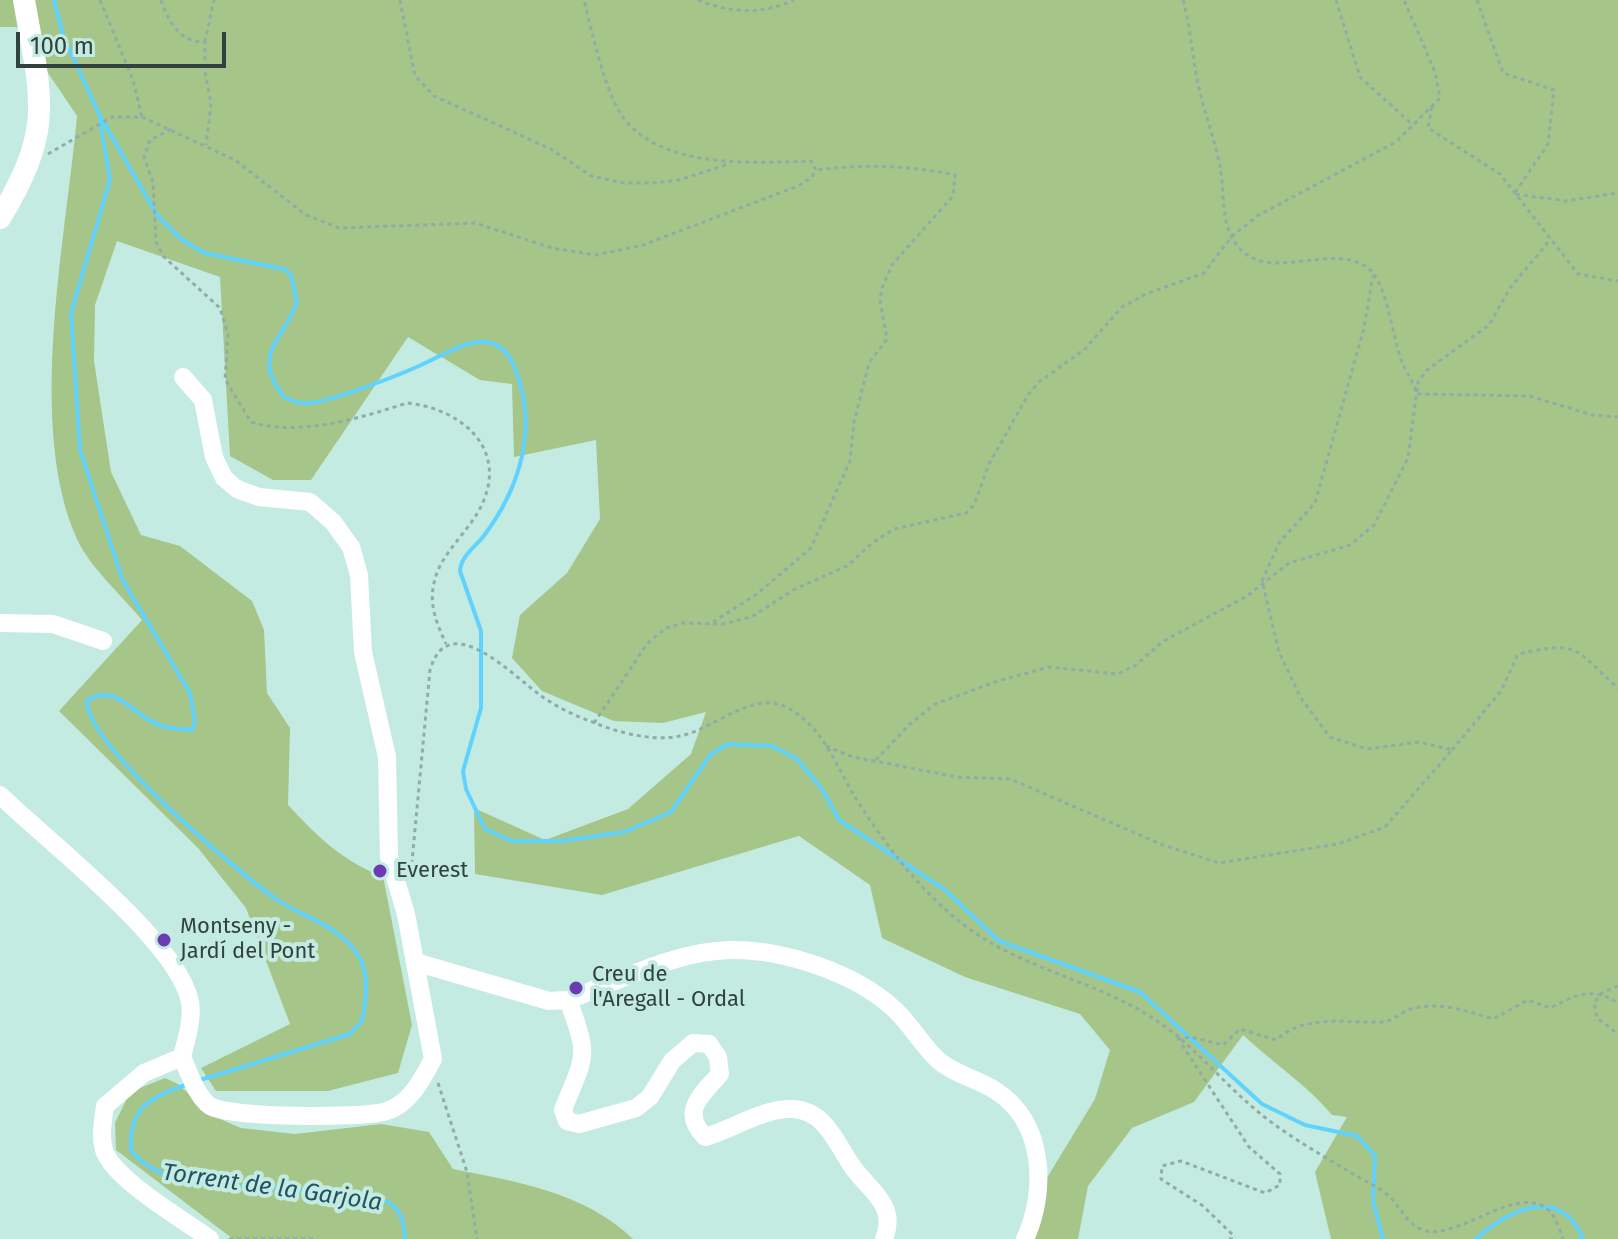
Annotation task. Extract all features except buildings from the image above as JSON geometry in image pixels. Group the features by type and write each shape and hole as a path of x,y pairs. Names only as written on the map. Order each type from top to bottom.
{"street":[{"path":"0,218 31,161 40,129 40,91 24,0"},
{"path":"0,795 152,937 177,969 190,1003 182,1057 198,1091 210,1106 234,1112 292,1116 384,1112 411,1094 433,1059 415,962 389,857 387,757 363,652 359,575 351,547 333,522 310,502 259,497 237,489 224,478 214,457 203,400 183,377"},
{"path":"0,623 53,624 103,641"},
{"path":"415,962 549,1001 568,1000 695,953 732,950 769,954 842,974 896,1010 937,1059 996,1090 1022,1119 1033,1143 1040,1176 1038,1200 1025,1239"},
{"path":"568,1000 584,1052 583,1063 563,1110 567,1121 579,1124 636,1108 650,1097 680,1052 693,1043 709,1044 718,1057 720,1074 694,1103 691,1113 695,1127 705,1137 769,1112 794,1109 812,1115 828,1126 854,1169 884,1203 888,1228 884,1239"},
{"path":"182,1057 144,1073 105,1106 102,1129 104,1150 124,1176 210,1239"}],"path":[{"path":"100,0 133,80 142,117"},
{"path":"161,0 168,21 185,38 205,42"},
{"path":"206,145 211,103 205,72 205,42 214,0"},
{"path":"400,0 415,76 434,96 551,149 591,176 624,183 652,183 679,180 733,163"},
{"path":"584,0 613,96 637,132 652,143 733,163 811,161 816,170"},
{"path":"698,0 738,12 762,10 794,0"},
{"path":"1183,0 1198,85 1221,171 1225,217 1237,246 1261,260 1289,263 1350,260 1373,275 1402,363 1417,394"},
{"path":"1336,0 1360,77 1413,125"},
{"path":"594,723 647,644 666,628 683,623 710,624 751,617 795,589 847,566 894,529 966,513 974,505 1009,425 1039,382 1085,349 1122,307 1146,294 1204,273 1232,236 1259,215 1396,142 1440,98 1439,83 1404,0"},
{"path":"1477,0 1503,73 1554,90 1548,144 1514,194"},
{"path":"1432,107 1428,128 1500,174 1578,274 1618,281"},
{"path":"31,161 112,117 142,117 235,160 306,215 339,228 475,223 552,248 596,255 643,245 798,186 812,177 816,170"},
{"path":"172,129 150,140 144,157 153,182 152,226 156,242 164,257 220,308 228,334 225,379 251,422 269,427 311,427 407,403 431,407 458,420 475,432 486,448 487,490 484,500 439,566 434,581 433,614 446,644"},
{"path":"710,624 757,594 811,548 850,461 854,422 869,363 887,339 880,300 882,288 892,265 953,196 955,175 926,169 870,164 816,170"},
{"path":"1514,194 1566,201 1618,193"},
{"path":"875,762 909,725 935,704 1049,667 1118,674 1136,665 1162,642 1247,596 1262,581 1289,563 1350,545 1374,525 1408,458 1418,382 1427,370 1489,325 1510,288 1550,240"},
{"path":"1373,275 1364,328 1315,503 1279,543 1262,581 1279,652 1301,698 1330,737 1367,749 1419,742 1452,750"},
{"path":"1417,394 1529,396 1593,415 1618,417"},
{"path":"410,883 430,670 434,654 446,644 459,644 484,652 543,698 594,723 644,737 679,737 753,705 775,703 787,707 811,726 857,801 919,885 977,935 1034,967 1147,1014 1253,1108 1390,1196 1405,1219 1423,1231 1442,1234 1517,1204 1538,1204 1551,1212 1563,1239"},
{"path":"826,746 875,762 957,777 1010,779 1163,845 1219,863 1338,844 1385,827 1501,691 1518,654 1560,644 1587,655 1618,688"},
{"path":"1177,1039 1191,1037 1223,1045 1240,1029 1276,1040 1291,1027 1337,1020 1386,1023 1412,1008 1449,1006 1493,1019 1528,1000 1550,1008 1581,992 1602,993 1618,986"},
{"path":"1602,993 1618,1003"},
{"path":"1602,993 1594,1003 1597,1018 1618,1034"},
{"path":"1177,1039 1249,1147 1280,1174 1280,1185 1265,1193 1181,1161 1162,1166 1161,1179 1203,1206 1236,1238"},
{"path":"433,1059 467,1172 477,1239"},
{"path":"1229,1239 1236,1238"},
{"path":"229,1239 313,1239"}],"green space":[{"path":"0,0 1618,0 1618,1239 1331,1239 1315,1172 1347,1117 1332,1115 1300,1083 1243,1035 1194,1102 1132,1128 1088,1186 1078,1239 1035,1239 1034,1199 1095,1099 1110,1050 1080,1014 965,977 882,938 870,885 799,836 602,895 475,874 474,808 545,840 628,809 691,754 706,712 663,723 614,721 542,691 512,658 520,615 567,573 600,519 596,440 514,457 512,384 480,380 408,337 311,480 273,480 230,456 220,277 117,241 95,305 94,361 111,472 141,535 180,546 252,601 264,630 267,693 290,728 288,805 343,856 383,876 412,1025 398,1073 328,1091 216,1091 201,1068 290,1024 246,908 198,848 59,711 142,620 82,549 62,493 54,442 54,331 77,116 17,27 0,27"},
{"path":"165,1078 178,1084 213,1116 241,1128 295,1134 381,1124 429,1132 453,1169 549,1191 593,1210 633,1239 233,1239 116,1150 115,1123 130,1092"}],"waterway":[{"path":"54,0 63,35 99,114 157,215 181,239 204,253 284,269 291,275 297,301 270,358 274,382 285,398 296,402 317,402 396,376 457,348 482,342 494,344 504,351 513,364 525,409 522,454 508,497 483,537 465,557 460,571 481,631 481,708 463,771 466,789 485,829 512,841 561,841 624,832 671,812 710,755 727,744 772,746 797,759 822,789 839,820 945,890 999,941 1140,992 1262,1104 1305,1125 1357,1136 1375,1156 1373,1201 1383,1239"},
{"name":"Torrent de la Garjola","path":"100,120 110,180 71,313 80,450 123,581 190,693 195,721 192,730 164,726 149,720 121,700 106,695 87,700 93,720 135,774 197,834 273,897 330,928 350,944 362,962 366,979 362,1021 350,1034 200,1080"},
{"name":"Torrent de la Garjola","path":"188,1084 153,1099 138,1113 131,1135 131,1150 144,1163 179,1179 200,1183 290,1188 381,1200 399,1212 405,1239"},
{"path":"1476,1239 1518,1212 1548,1207 1562,1212 1573,1222 1583,1239"}],"place":[{"name":"Everest","path":"380,871"},
{"name":"Montseny - Jardí del Pont","path":"164,940"},
{"name":"Creu de l'Aregall - Ordal","path":"576,988"}]}
